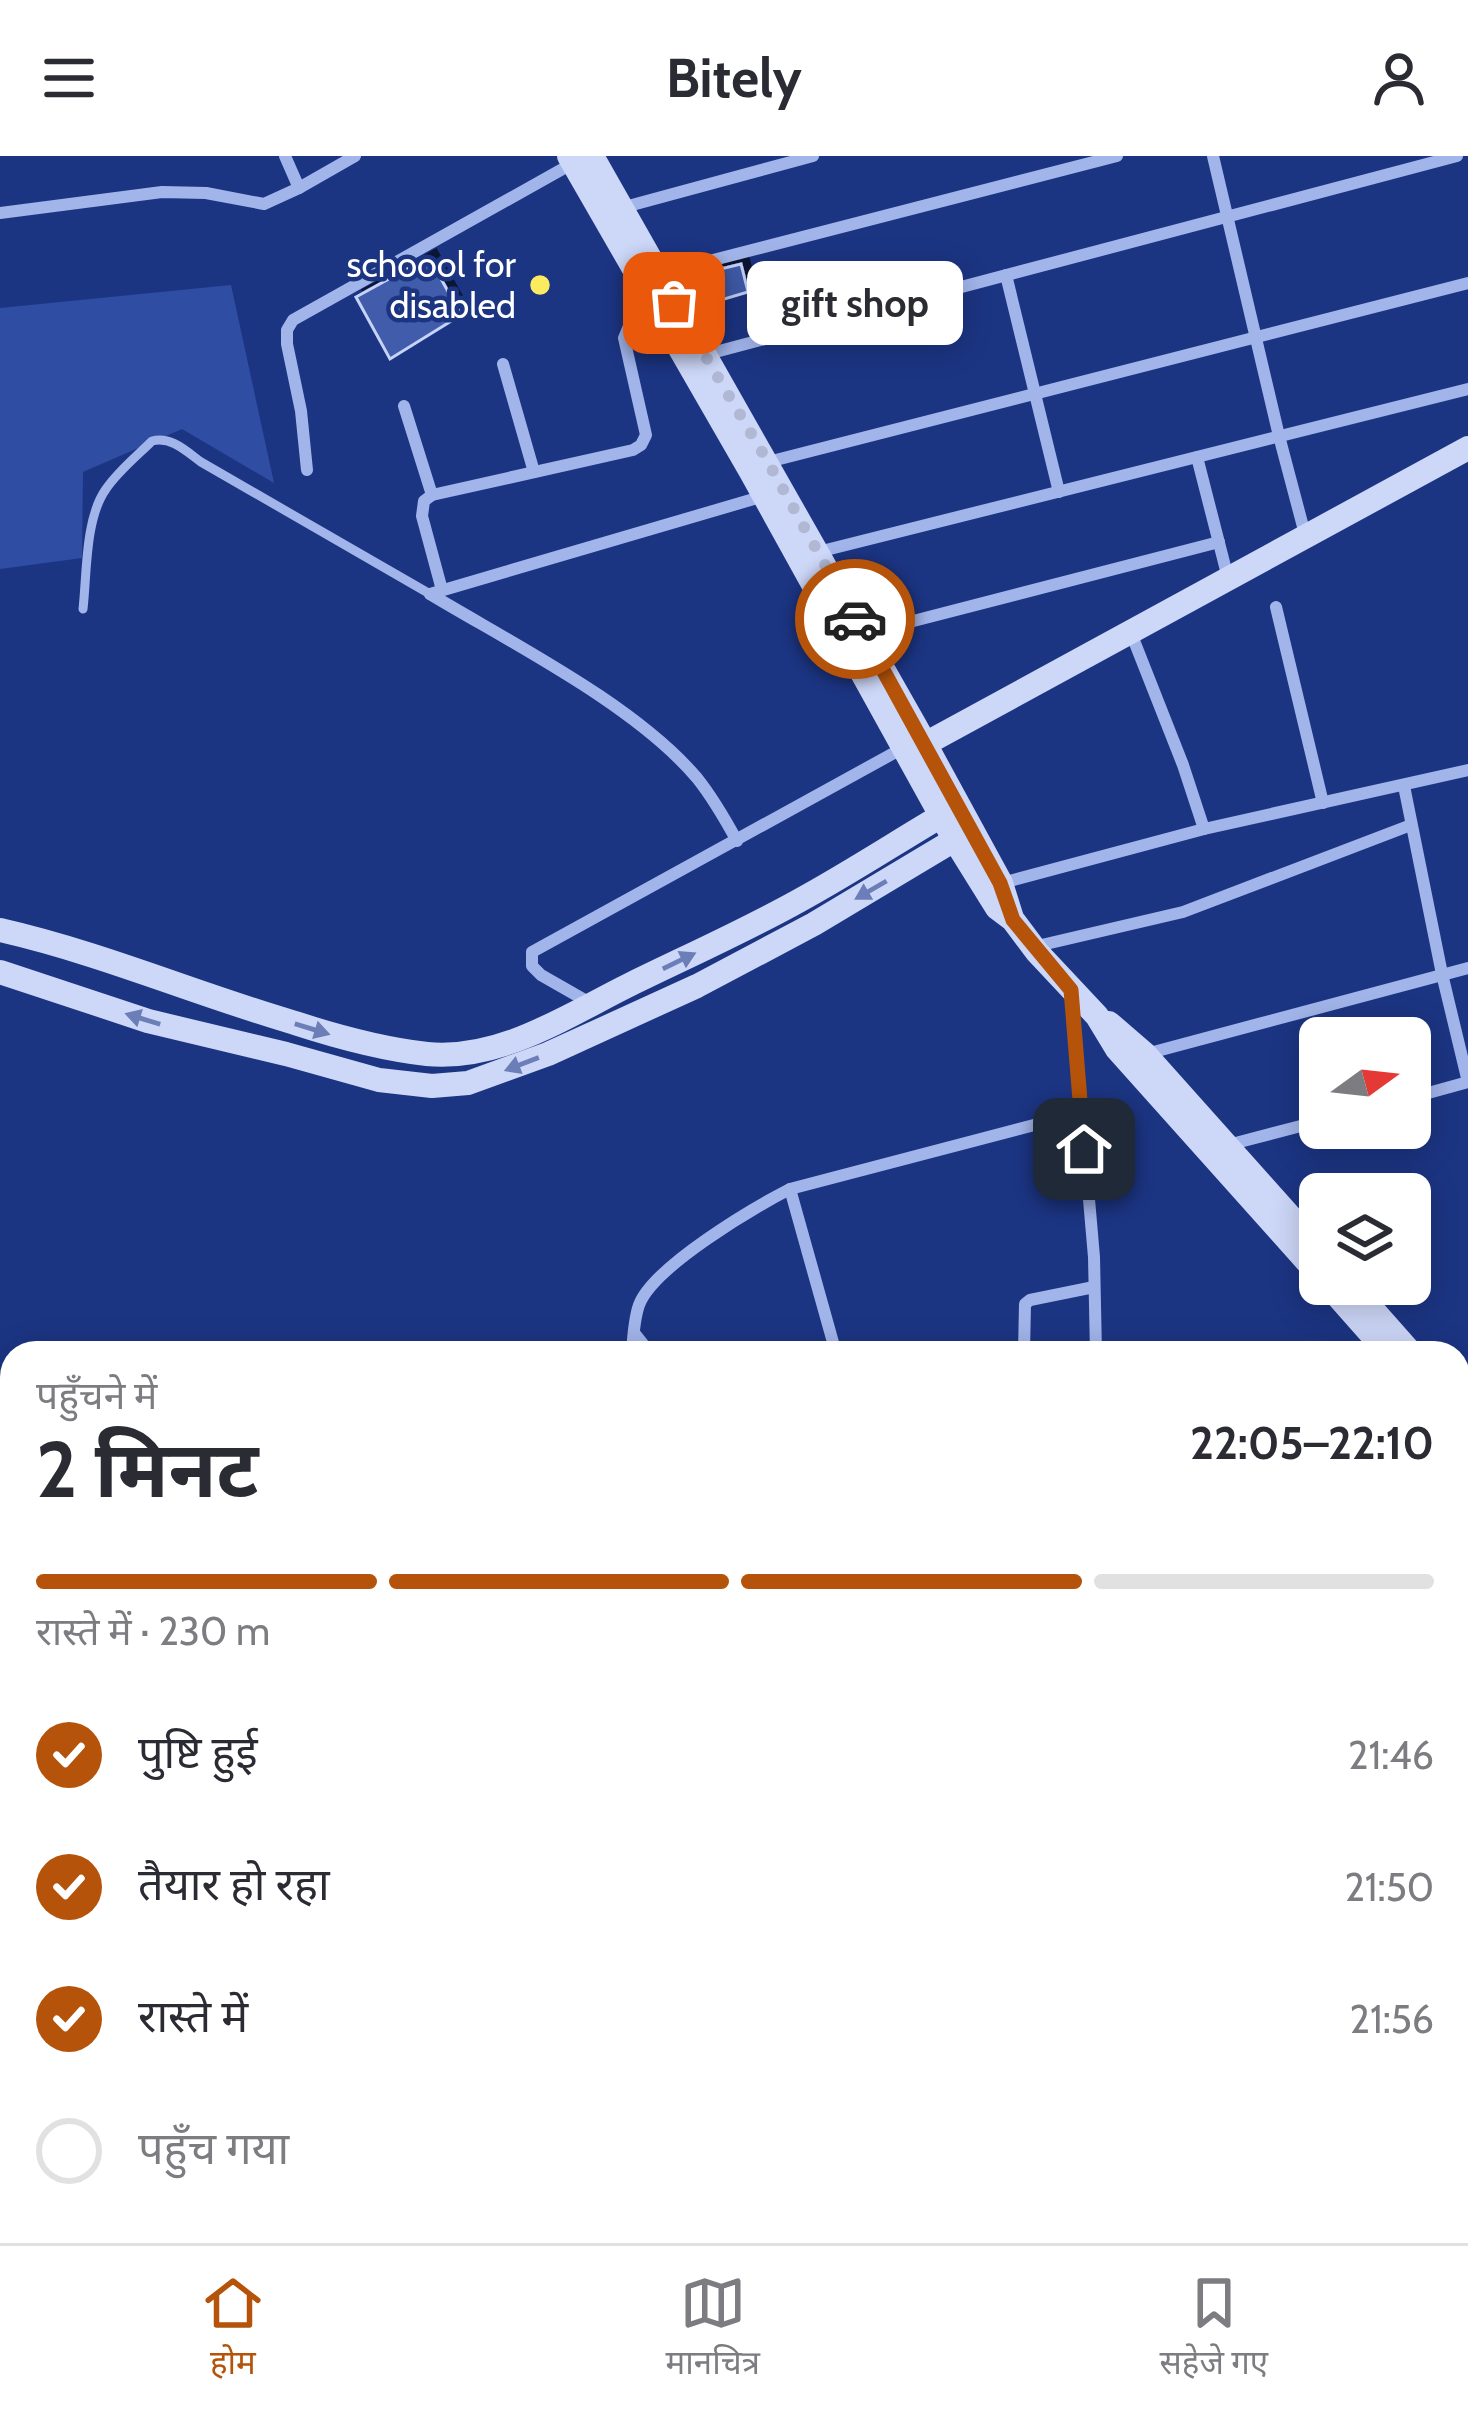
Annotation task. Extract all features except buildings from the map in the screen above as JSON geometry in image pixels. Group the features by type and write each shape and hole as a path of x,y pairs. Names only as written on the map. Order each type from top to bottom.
{"street":[{"path":"285,156 299,188"},
{"path":"0,213 162,192 206,193 264,204 355,156"},
{"path":"621,208 813,156"},
{"path":"658,274 1117,156"},
{"path":"1213,156 1306,538"},
{"path":"704,355 1457,156"},
{"path":"580,158 621,208 658,274 664,305 704,355 768,462 773,493 817,553 863,634 915,745"},
{"path":"580,158 915,745 997,908 1013,920 1096,1016 1117,1049 1299,1253"},
{"path":"307,470 287,344 293,320 580,158"},
{"path":"1006,275 1059,491"},
{"path":"768,462 1468,283"},
{"path":"664,305 632,319 624,338 645,426 641,445 432,495 421,507 422,516 436,592 622,712 666,747 718,805 737,841"},
{"path":"503,364 534,472"},
{"path":"817,553 1468,389"},
{"path":"404,406 432,495"},
{"path":"591,1004 541,975 532,966 532,952 1468,448"},
{"path":"1197,457 1229,580"},
{"path":"436,592 773,493"},
{"path":"863,634 1219,542"},
{"path":"1276,607 1323,803"},
{"path":"1131,633 1204,829"},
{"path":"1000,883 1204,829 1468,770"},
{"path":"1405,786 1468,1082 1431,1092"},
{"path":"0,930 92,954 239,1007 334,1035 433,1054 470,1052 515,1041 575,1014 801,900 950,811"},
{"path":"1033,947 1184,912 1412,825"},
{"path":"963,836 1000,883 1013,920"},
{"path":"0,972 148,1021 379,1079 433,1086 468,1083 548,1054 697,986 963,836"},
{"path":"1145,1054 1468,968"},
{"path":"1071,990 1096,1341"},
{"path":"1096,1016 1145,1054 1299,1226"},
{"path":"634,1341 640,1302 653,1284 698,1245 790,1189 1080,1113"},
{"path":"1227,1145 1299,1126"},
{"path":"790,1189 833,1341"},
{"path":"1024,1341 1025,1304 1030,1300 1094,1287"},
{"path":"1346,1305 1377,1341"},
{"path":"1369,1305 1400,1341"},
{"path":"635,1334 641,1341"}],"lane":[{"path":"83,609 92,530 103,492 152,441 161,438 436,592"}],"shaded area":[{"path":"231,285 274,483 182,429 83,472 82,558 0,569 0,308"}],"way so far":[{"path":"674,303 855,619"}],"place":[{"name":"schoool for disabled","path":"540,285"},
{"name":"gift shop","path":"674,303"}],"route":[{"path":"855,619 1000,883 1013,920 1071,990 1084,1149"}]}
